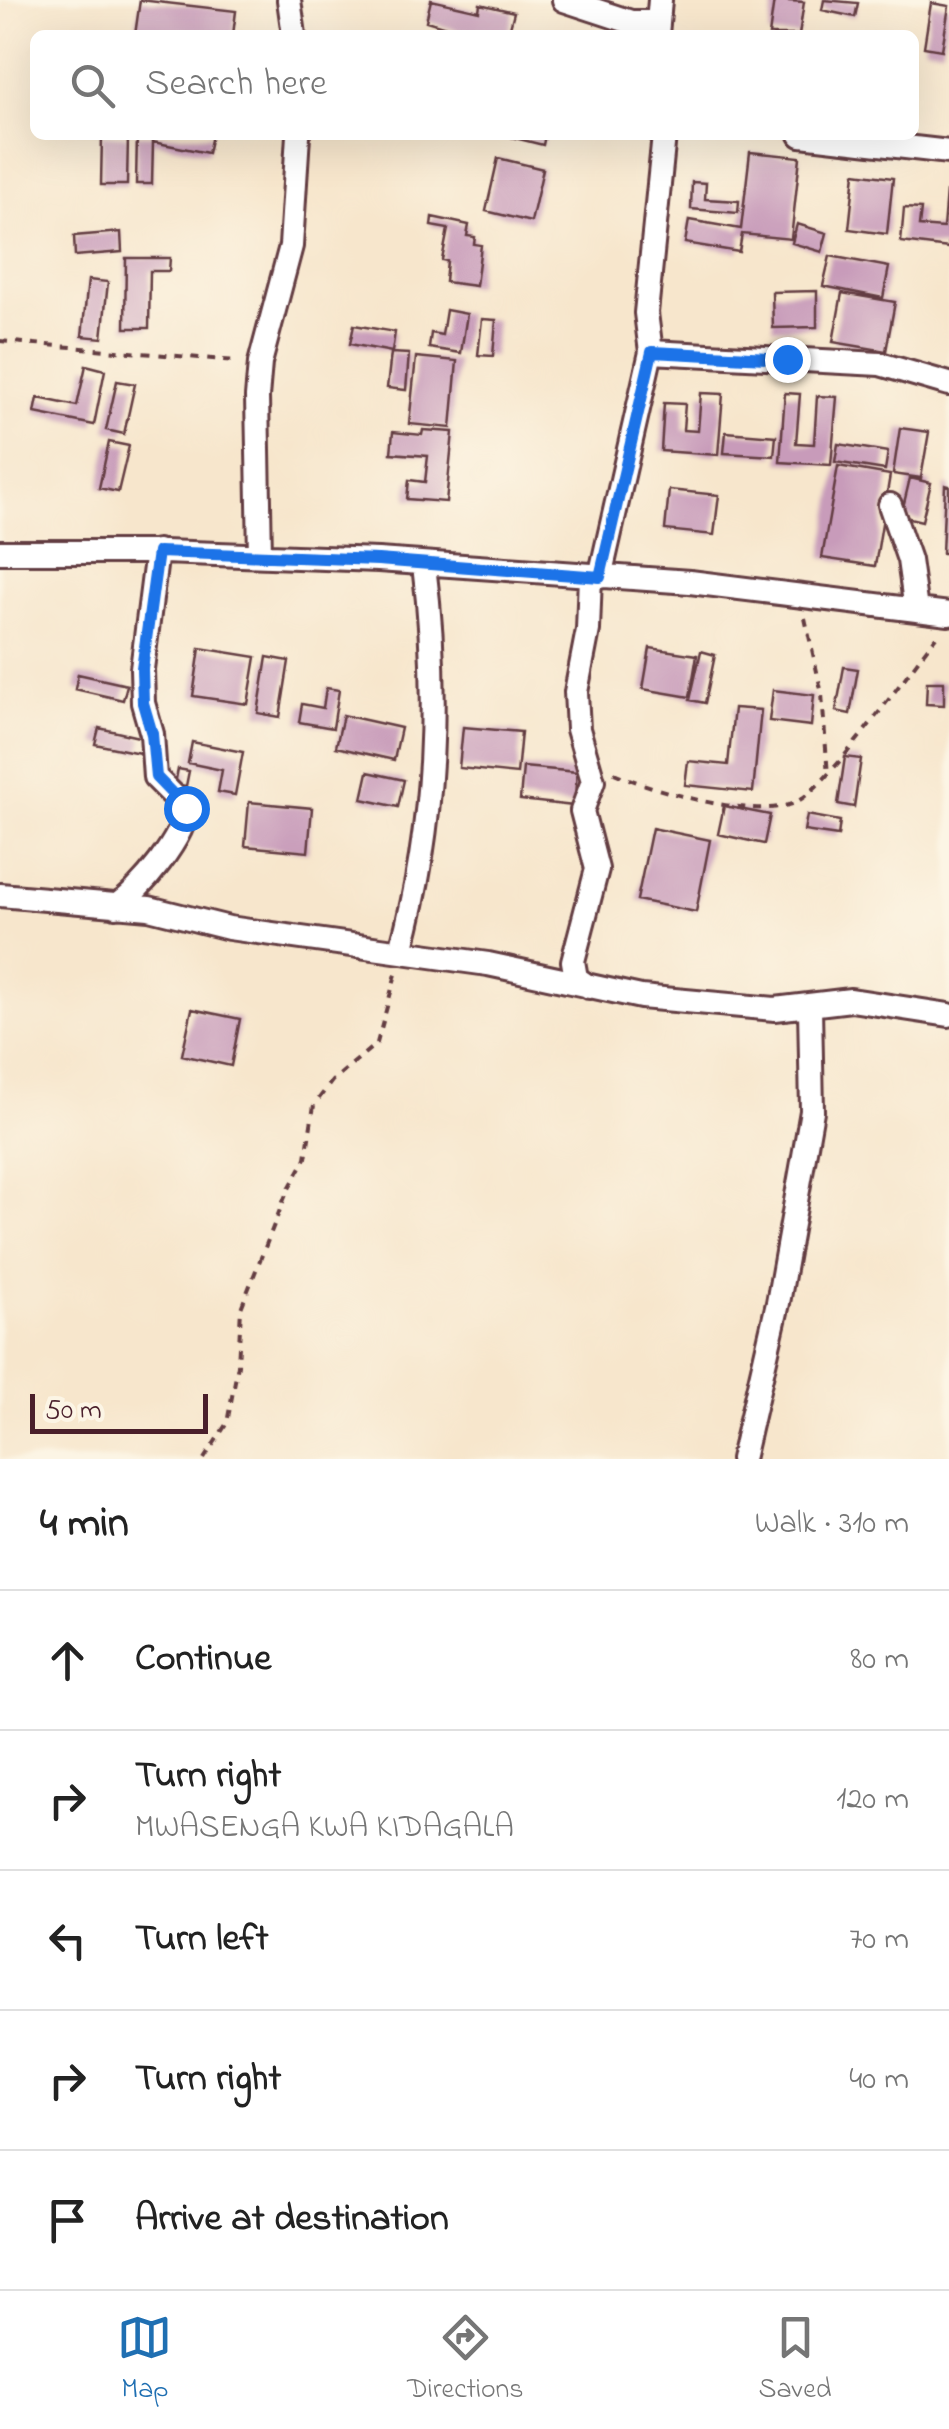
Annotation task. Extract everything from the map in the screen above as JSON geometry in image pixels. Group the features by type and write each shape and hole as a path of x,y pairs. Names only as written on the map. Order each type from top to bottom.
{"street":[{"path":"289,0 293,30"},
{"path":"564,0 631,22 657,19"},
{"path":"260,555 256,457 260,362 291,246 298,140"},
{"path":"589,987 576,978 573,961 597,869 582,811 593,790 591,763 578,729 576,692 595,576 652,352 646,313 663,140"},
{"path":"845,140 949,152"},
{"path":"652,352 880,364 949,384"},
{"path":"890,506 908,560 916,610"},
{"path":"0,552 260,555 690,582 947,614"},
{"path":"116,906 128,898 176,841 186,817 186,808 156,777 152,734 143,703 142,669 158,552"},
{"path":"401,950 419,870 431,753 424,565"},
{"path":"0,896 168,912 229,928 401,950 641,998 810,1008 851,1000 949,1015"},
{"path":"742,1459 778,1303 812,1111 810,1008"}],"path":[{"path":"0,341 260,362"},
{"path":"802,598 822,694 828,776"},
{"path":"591,763 654,789 711,804 793,803 828,776 937,636 947,614"},
{"path":"204,1459 227,1424 238,1364 241,1308 287,1192 306,1158 314,1105 332,1081 377,1043 401,950"}],"building":[{"path":"140,0 236,11 234,30 136,30"},
{"path":"431,0 479,11 480,4 514,12 509,30 456,30 426,21"},
{"path":"774,0 804,2 800,30 770,30"},
{"path":"824,0 858,3 855,17 822,10"},
{"path":"931,3 949,6 942,50 924,47"},
{"path":"102,140 128,140 127,185 101,185"},
{"path":"137,140 211,140 208,153 153,142 152,184 136,184"},
{"path":"750,152 800,157 791,239 742,234 739,252 685,243 689,220 741,229"},
{"path":"498,158 543,169 531,222 486,211"},
{"path":"855,173 893,178 887,234 849,229"},
{"path":"692,182 706,183 705,199 739,201 738,213 691,209"},
{"path":"946,191 949,248 901,242 904,208 921,209 919,226 943,228"},
{"path":"432,217 469,225 467,236 475,237 474,244 481,245 476,286 445,282 447,261 442,260 448,229 431,226"},
{"path":"797,224 827,233 822,252 792,243"},
{"path":"121,232 122,252 75,256 74,236"},
{"path":"830,256 889,267 883,298 823,286"},
{"path":"126,258 170,258 169,271 150,271 149,328 125,328"},
{"path":"88,280 108,282 102,338 82,336"},
{"path":"817,291 817,327 773,328 772,292"},
{"path":"842,293 895,302 886,351 833,342"},
{"path":"446,310 467,314 461,353 429,348 431,333 442,335"},
{"path":"482,319 496,320 493,356 478,355"},
{"path":"354,325 395,332 392,352 350,344"},
{"path":"391,353 409,354 406,390 387,388"},
{"path":"416,357 457,361 451,428 409,424"},
{"path":"86,365 105,370 94,425 35,413 38,398 77,406"},
{"path":"117,381 135,384 124,434 106,430"},
{"path":"701,393 723,394 718,455 661,451 664,403 685,404 683,430 698,431"},
{"path":"785,393 800,394 796,443 814,444 817,396 837,397 831,465 780,462"},
{"path":"900,428 929,432 921,478 893,474"},
{"path":"423,430 453,432 446,502 407,499 409,480 425,482 428,456 391,453 393,432 422,435"},
{"path":"726,432 776,436 774,456 724,453"},
{"path":"109,442 129,446 118,492 99,488"},
{"path":"838,444 888,452 885,470 835,462"},
{"path":"838,466 890,475 875,566 822,558"},
{"path":"910,478 931,483 922,521 901,516"},
{"path":"945,485 949,486 949,553 942,553"},
{"path":"669,490 719,495 714,535 665,530"},
{"path":"200,648 256,657 248,704 193,696"},
{"path":"650,648 697,655 690,697 643,689"},
{"path":"701,651 715,655 705,703 690,700"},
{"path":"267,657 289,661 280,717 258,713"},
{"path":"844,667 858,669 850,714 836,711"},
{"path":"78,674 127,685 123,700 75,689"},
{"path":"927,682 944,682 944,705 926,704"},
{"path":"326,688 339,690 333,728 299,722 302,704 323,708"},
{"path":"773,690 814,695 811,726 769,721"},
{"path":"734,708 761,710 753,792 685,785 688,761 728,765"},
{"path":"343,715 401,728 394,760 336,747"},
{"path":"463,727 521,732 517,774 459,768"},
{"path":"99,728 143,738 140,753 95,744"},
{"path":"192,742 243,752 235,795 218,792 222,770 188,763"},
{"path":"845,757 861,759 854,807 838,804"},
{"path":"523,767 577,772 574,806 520,800"},
{"path":"178,769 189,771 186,786 175,784"},
{"path":"368,772 404,780 398,807 362,799"},
{"path":"249,802 312,808 308,852 245,846"},
{"path":"724,806 770,815 764,844 718,834"},
{"path":"807,815 840,821 838,836 804,831"},
{"path":"652,828 710,840 696,912 637,900"},
{"path":"192,1009 240,1019 231,1066 182,1055"}],"route":[{"path":"186,808 156,777 152,734 143,703 142,669 158,552 378,560 600,577 652,352 787,359"}]}
